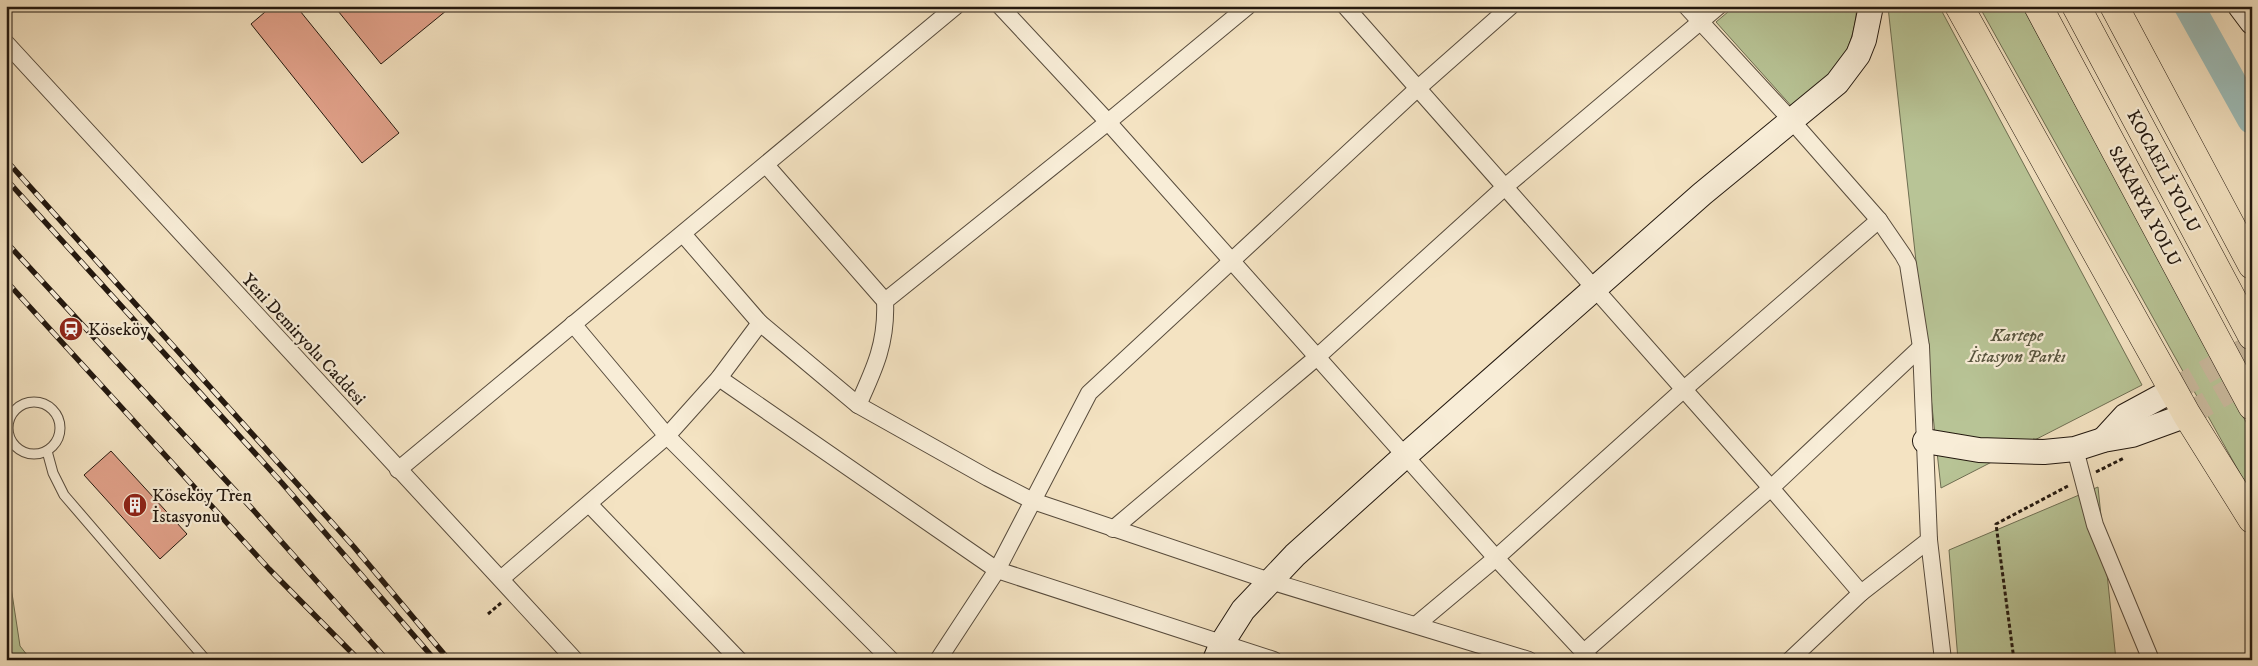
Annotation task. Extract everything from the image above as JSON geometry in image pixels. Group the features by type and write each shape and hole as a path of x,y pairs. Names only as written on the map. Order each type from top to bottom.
{"highway":[{"path":"1959,6 2187,415 2252,519"},
{"name":"SAKARYA YOLU","path":"2038,6 2252,406"},
{"name":"KOCAELİ YOLU","path":"2076,6 2252,336"},
{"path":"2114,6 2252,265"}],"street":[{"path":"398,470 956,6"},
{"path":"1000,6 1108,122 1231,259 1316,358 1406,455 1496,558 1588,656 1921,347"},
{"path":"886,301 1248,6"},
{"path":"1345,6 1417,89 1506,186 1861,593"},
{"path":"938,660 997,570 1089,393 1231,259 1417,89 1512,6"},
{"path":"1686,6 1792,121 1879,220 1908,264 1921,347 1929,540 1943,660"},
{"path":"1113,529 1316,358 1506,186 1719,6"},
{"path":"1218,651 1243,610 1295,555 1702,194 1830,90 1849,69 1864,40 1872,6"},
{"path":"2240,6 2252,22"},
{"name":"Yeni Demiryolu Caddesi","path":"6,43 398,470 502,578 575,660"},
{"path":"766,165 886,301 886,333 881,351 858,405"},
{"path":"1416,625 1496,558 1682,390 1879,220"},
{"path":"683,234 760,323 858,405 988,478 1033,500 1113,529 1270,581 1529,660"},
{"path":"502,578 667,436 718,378 760,323"},
{"path":"573,324 667,436 891,660"},
{"path":"718,378 997,570 1218,651 1274,660"},
{"path":"2103,440 2126,416 2174,390"},
{"path":"1925,441 1979,450 2044,452 2075,449 2103,440 2132,436 2187,415"},
{"path":"2075,449 2095,525 2151,660"},
{"path":"589,504 739,660"},
{"path":"1790,660 1861,593 1929,540"}],"lane":[{"path":"35,401 44,403 57,414 61,427 59,437 47,451 34,454 21,450 11,441 8,424 12,413 18,407 35,401"},
{"path":"47,451 53,473 64,494 206,660"}],"path":[{"path":"2014,660 1996,524 2131,454"}],"green space":[{"path":"1735,6 1857,6 1851,40 1838,65 1794,109 1716,22"},
{"name":"Kartepe İstasyon Parkı","path":"1939,6 2142,385 1941,488 1888,7"},
{"path":"1979,6 2022,6 2252,433 2252,495"},
{"path":"2098,487 2116,660 1958,660 1949,550"},
{"path":"6,554 20,646 31,660 6,660"}],"building":[{"path":"272,6 296,6 399,133 362,163 251,24"},
{"path":"334,6 452,6 381,64"},
{"name":"Köseköy Tren İstasyonu","path":"111,451 187,534 160,559 84,475"}],"waterway":[{"path":"2189,6 2252,119"}],"tunnel":[{"path":"2173,390 2252,346"},
{"path":"2187,415 2252,378"}],"railway":[{"path":"6,160 354,547 449,660"},
{"path":"6,179 282,483 435,660"},
{"path":"6,242 255,512 387,660"},
{"path":"6,281 269,569 359,660"}],"place":[{"name":"Köseköy","path":"71,329"},
{"name":"Köseköy Tren İstasyonu","path":"135,505"}]}
